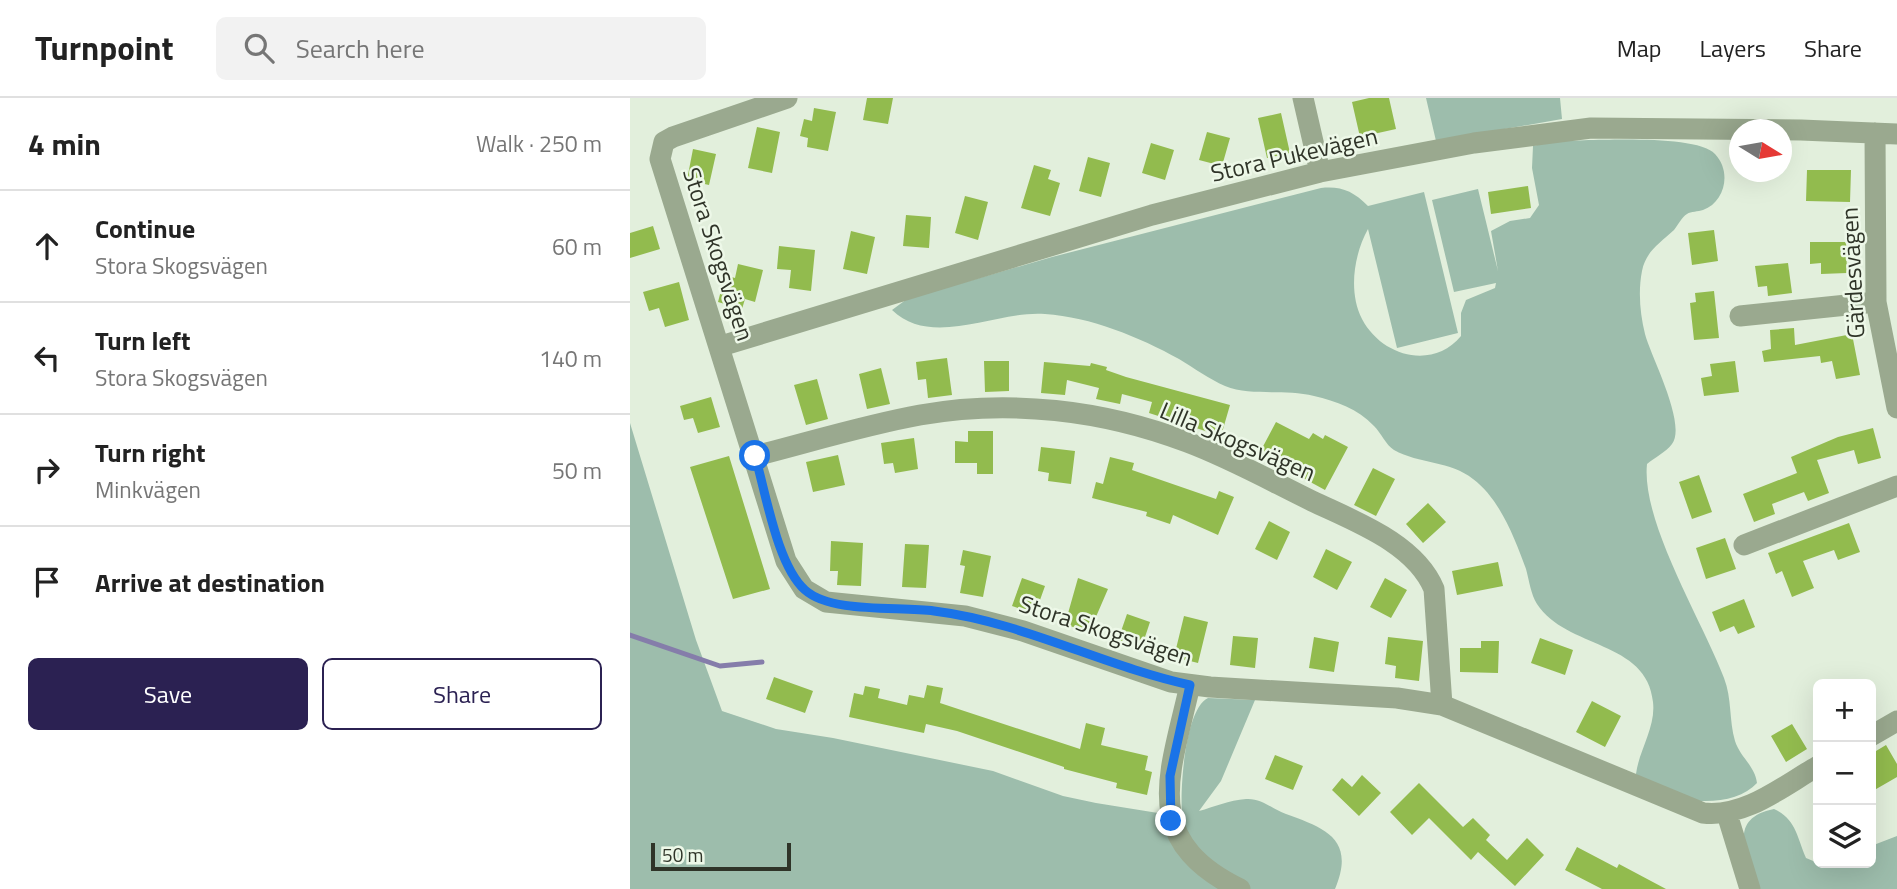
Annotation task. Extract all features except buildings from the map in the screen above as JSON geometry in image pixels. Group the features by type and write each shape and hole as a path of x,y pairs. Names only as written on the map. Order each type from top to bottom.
{"street":[{"name":"Stora Skogsvägen","path":"787,98 673,136 664,142 660,159 721,346 786,561 794,578 814,597 842,605 965,615 1190,685 1396,698 1442,705 1690,809 1727,814"},
{"path":"1303,98 1320,172"},
{"name":"Stora Pukevägen","path":"721,346 1152,215 1320,172 1496,139 1572,130 1632,128 1897,134"},
{"name":"Gärdesvägen","path":"1875,133 1876,302 1897,408"},
{"path":"1740,316 1876,302"},
{"name":"Lilla Skogsvägen","path":"755,456 900,419 977,409 1018,408 1083,414 1157,431 1189,443 1352,520 1415,561 1428,575 1434,589 1442,705"},
{"path":"1744,545 1897,486"},
{"path":"1190,685 1170,776 1171,821 1196,860 1240,889"},
{"path":"1876,733 1897,721"},
{"path":"1750,889 1727,814 1751,805 1813,769"}],"green space":[{"path":"1426,98 1560,98 1562,119 1436,141"},
{"path":"1639,140 1686,143 1704,147 1715,154 1723,169 1724,186 1717,200 1703,210 1685,215 1650,253 1642,271 1640,294 1645,334 1672,406 1675,422 1672,444 1647,464 1648,488 1654,514 1675,572 1724,678 1735,741 1756,777 1757,783 1730,798 1695,801 1677,798 1646,784 1636,774 1652,720 1653,702 1647,682 1636,667 1621,656 1550,619 1537,604 1522,557 1499,508 1483,487 1464,473 1394,450 1368,420 1338,403 1303,394 1246,391 1225,386 1164,351 1131,336 1080,319 1026,314 966,325 926,327 908,321 892,310 907,299 1052,257 1321,188 1346,191 1368,206 1424,192 1458,333 1397,348 1368,229 1356,261 1354,285 1362,319 1382,342 1408,354 1423,356 1437,353 1450,347 1461,336 1461,313 1466,300 1495,288 1496,283 1454,292 1432,200 1478,189 1498,271 1491,231 1510,221 1530,218 1539,205 1532,168 1533,146 1554,141"},
{"path":"630,423 696,640 722,711 776,729 993,771 1063,796 1158,813 1182,812 1186,750 1189,733 1200,705 1208,698 1255,700 1221,781 1199,811 1252,799 1324,831 1339,847 1342,858 1341,872 1335,889 630,889"},
{"path":"1774,809 1787,818 1798,836 1806,858 1813,861 1813,868 1876,868 1876,844 1897,836 1897,889 1758,889 1744,840 1749,821"}],"waterway":[{"path":"630,635 720,666 762,662"}],"route":[{"path":"755,456 786,561 794,578 814,597 842,605 933,610 965,615 1190,685 1170,776 1168,808 1171,821"}]}
